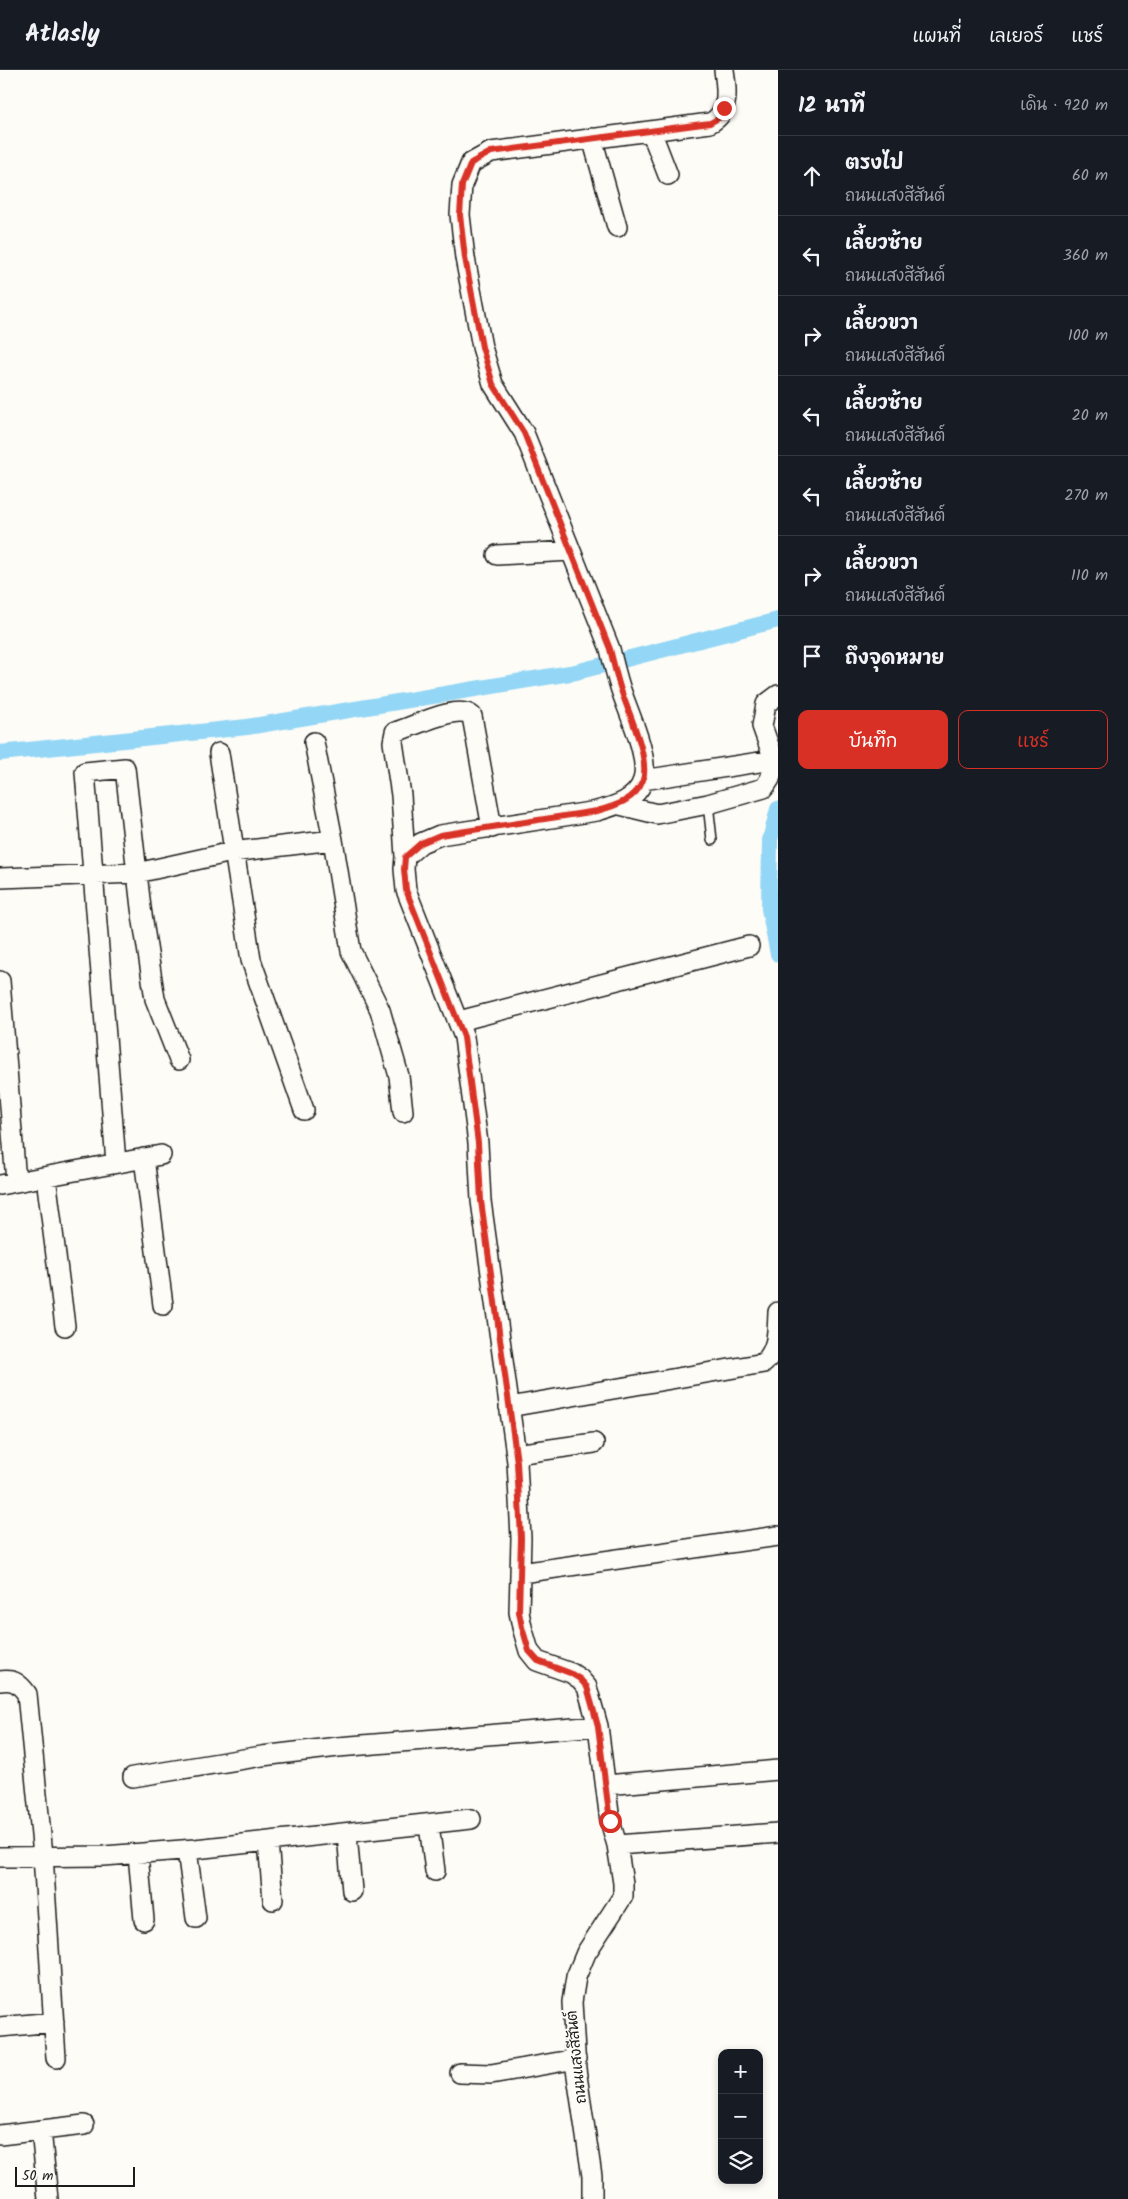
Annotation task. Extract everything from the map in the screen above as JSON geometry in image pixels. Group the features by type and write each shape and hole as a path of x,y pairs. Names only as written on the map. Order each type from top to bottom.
{"street":[{"path":"405,857 421,843 440,835 597,811 620,805 633,795 643,780 644,768 638,738 620,686 610,649 524,433 493,384 482,347 465,258 460,215 462,185 471,163 491,152 710,123 719,118 724,108 726,95 724,70"},
{"path":"651,131 668,174"},
{"path":"592,138 617,227"},
{"path":"497,555 571,551"},
{"path":"620,805 657,814 708,804 764,788 770,779 772,760 762,726 766,704 778,695"},
{"name":"ถนนแสงสีสันต์","path":"492,828 472,716 463,711 452,712 395,732 392,742 402,795 406,890 464,1037 474,1111 481,1201 516,1454 521,1572 519,1612 529,1651 538,1661 562,1669 580,1679 587,1687 598,1726 610,1821 617,1845 623,1896 586,1954 576,1977 572,2002 576,2058 592,2176 592,2199"},
{"path":"314,742 351,951 380,1010 399,1076 403,1112"},
{"path":"219,753 232,852 250,960 304,1110"},
{"path":"643,780 772,760"},
{"path":"116,1164 85,772 125,768 137,873 155,999 180,1060"},
{"path":"0,878 137,873 232,852 332,840"},
{"path":"459,1021 749,946"},
{"path":"0,981 8,1184 152,1156 163,1305"},
{"path":"46,1177 65,1326"},
{"path":"509,1408 764,1363 773,1355 776,1345 778,1312"},
{"path":"516,1454 594,1443"},
{"path":"521,1572 778,1536"},
{"path":"0,1681 11,1680 20,1684 27,1694 43,1855 56,2058"},
{"path":"133,1776 262,1756 338,1747 598,1726"},
{"path":"606,1785 778,1770"},
{"path":"0,1857 138,1854 429,1826 471,1819"},
{"path":"429,1826 435,1870"},
{"path":"617,1845 778,1833"},
{"path":"347,1834 352,1891"},
{"path":"268,1842 273,1900"},
{"path":"187,1850 196,1918"},
{"path":"138,1854 144,1920"},
{"path":"0,2026 54,2022"},
{"path":"460,2073 491,2074 576,2058"},
{"path":"0,2135 84,2125"},
{"path":"41,2130 48,2199"}],"lane":[{"path":"708,804 712,840"}],"waterway":[{"path":"0,753 247,727 576,672 778,620"},
{"path":"778,809 770,840 769,909 778,954"}],"route":[{"path":"610,1821 604,1761 598,1726 587,1687 580,1679 570,1673 538,1661 529,1651 522,1627 519,1612 521,1538 517,1462 488,1238 481,1201 478,1143 464,1037 412,907 406,890 404,869 405,857 421,843 440,835 597,811 620,805 633,795 643,780 644,768 638,738 620,686 610,649 524,433 493,384 482,347 465,258 460,215 462,185 471,163 491,152 710,123 719,118 724,108"}]}
